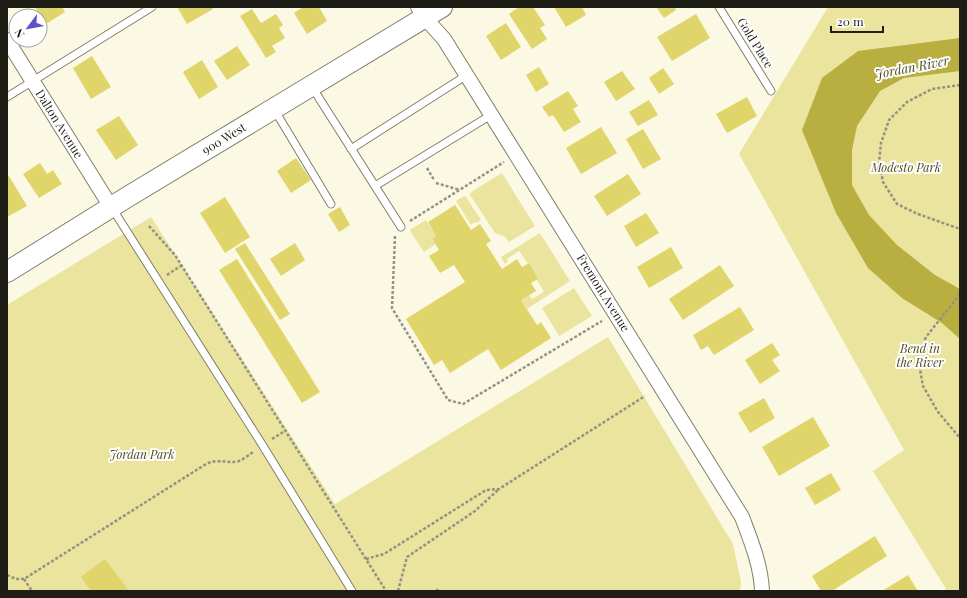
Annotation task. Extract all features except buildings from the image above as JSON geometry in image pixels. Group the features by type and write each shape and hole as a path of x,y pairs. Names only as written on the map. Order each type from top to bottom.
{"main road":[{"name":"900 West","path":"7,272 111,207 312,86 421,12 442,7"}],"street":[{"name":"Fremont Avenue","path":"421,12 444,39 467,75 742,517 756,553 762,580 762,591"},
{"name":"Dalton Avenue","path":"7,40 111,207"}],"lane":[{"path":"7,97 152,7"},
{"name":"Gold Place","path":"719,7 772,91"},
{"path":"351,149 467,75"},
{"path":"312,86 401,227"},
{"path":"274,109 331,204"},
{"path":"375,186 491,115"},
{"path":"111,207 263,446 352,591"}],"path":[{"path":"960,85 932,88 907,102 889,120 881,143 879,162 883,182 897,204 918,214 960,229"},
{"path":"516,155 395,231 392,308 448,400 463,404 615,313"},
{"path":"436,183 460,190"},
{"path":"150,226 175,255 386,591"},
{"path":"960,294 926,337 918,358 923,386 938,412 960,438"},
{"path":"398,591 407,558 475,511 499,488 645,396"},
{"path":"269,442 285,431"},
{"path":"7,575 16,579 24,579 206,464 219,461 232,462 256,451"},
{"path":"366,559 384,554 486,490 499,488"},
{"path":"24,579 32,591"}],"green space":[{"path":"828,7 960,7 960,591 943,591 946,589 873,471 904,450 739,154"},
{"path":"502,173 535,226 509,242 504,236 495,233 470,195 471,192"},
{"path":"464,196 481,220 477,223 475,222 471,225 456,201"},
{"name":"Jordan Park","path":"151,217 335,504 608,337 733,544 741,582 740,591 7,591 7,305"},
{"path":"426,220 436,236 432,238 436,244 424,252 410,231"},
{"path":"540,233 570,281 527,309 521,300 529,295 532,299 544,292 537,280 538,278 519,251 507,259 508,261 505,264 501,257"},
{"path":"574,288 592,316 559,336 542,308"}],"water":[{"name":"Jordan River","path":"960,38 960,71 904,78 880,91 857,126 852,150 852,185 869,215 897,245 935,275 960,289 960,339 942,323 902,298 868,268 836,213 802,130 822,78 858,51"}],"park label":[{"name":"Modesto Park","path":"906,168"},
{"name":"Bend in the River","path":"920,356"}]}
